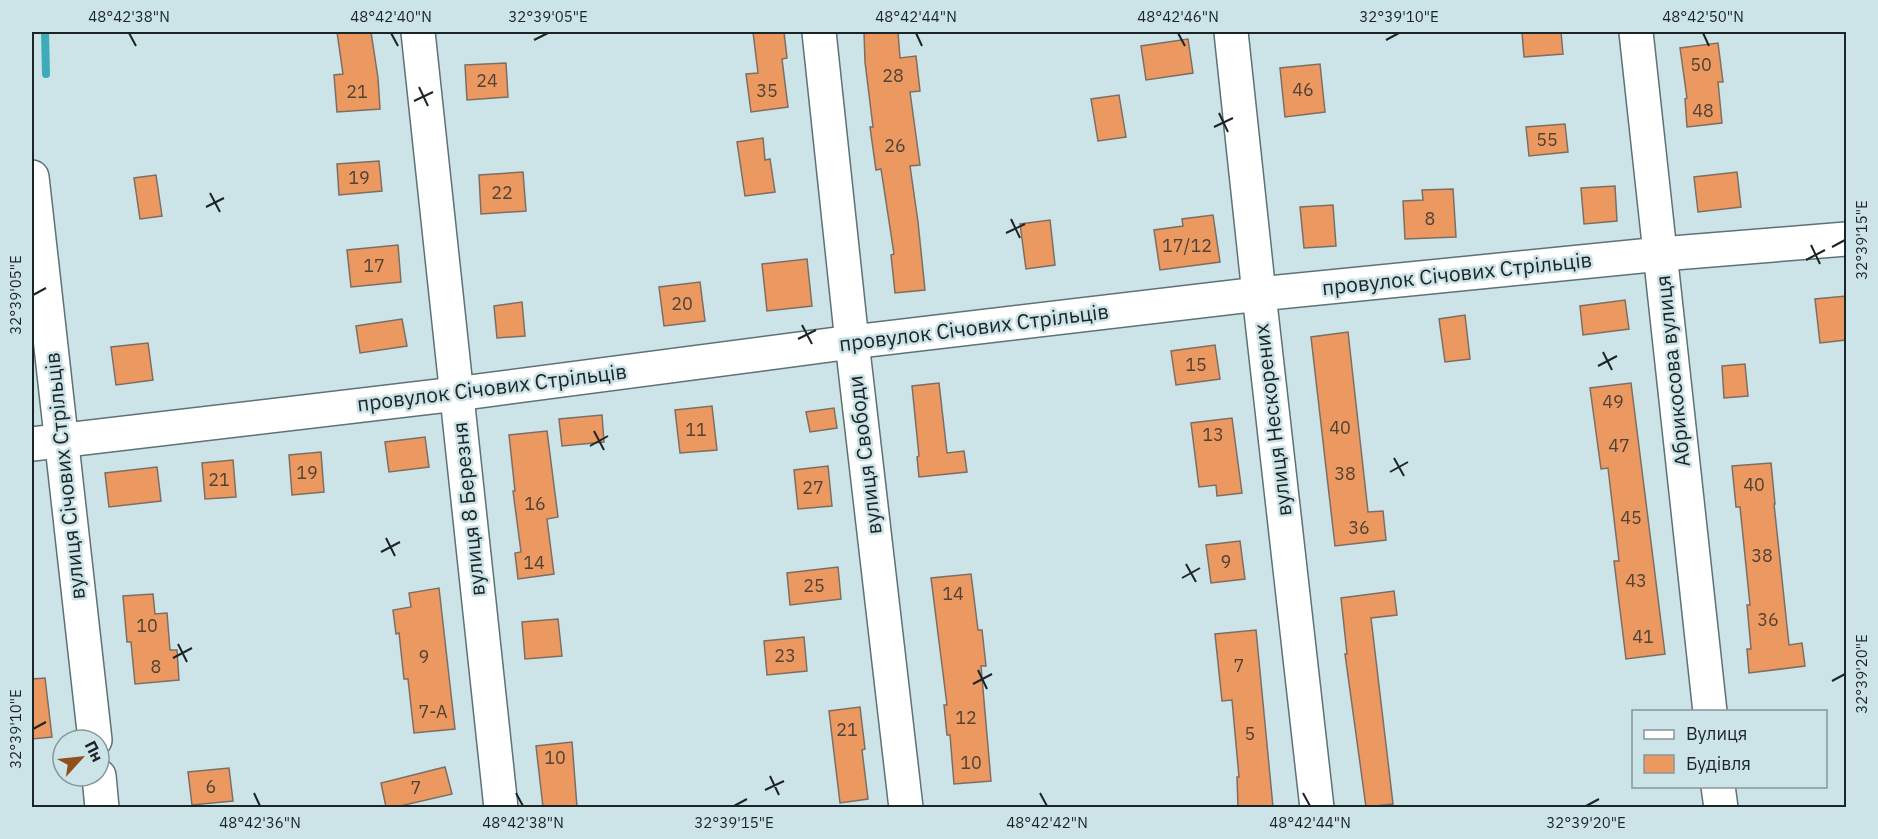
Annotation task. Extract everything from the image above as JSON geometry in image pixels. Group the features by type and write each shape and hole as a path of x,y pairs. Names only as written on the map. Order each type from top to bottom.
{"street":[{"name":"вулиця 8 Березня","path":"418,32 501,807"},
{"name":"вулиця Свободи","path":"819,32 906,807"},
{"name":"вулиця Нескорених","path":"1231,32 1317,807"},
{"name":"Абрикосова вулиця","path":"1636,32 1710,710"},
{"name":"вулиця Січових Стрільців","path":"32,177 46,443 93,728"},
{"name":"провулок Січових Стрільців","path":"46,443 456,394 852,342 1259,294 1661,254 1846,239"},
{"path":"100,788 102,807"},
{"path":"1718,788 1721,807"}],"building":[{"path":"337,32 371,32 380,109 337,112 334,75 343,74"},
{"path":"753,32 784,32 787,58 782,59 788,107 751,112 746,74 758,73"},
{"path":"864,32 898,32 900,58 916,56 920,91 910,92 920,165 910,166 925,290 895,293 891,255 894,254 881,169 876,170 870,127 873,127 865,62"},
{"path":"1522,32 1561,32 1563,54 1524,57"},
{"path":"1188,39 1193,73 1146,80 1141,46"},
{"path":"1718,43 1723,82 1718,82 1722,123 1687,127 1685,99 1687,98 1680,48"},
{"path":"506,63 508,97 467,100 465,65"},
{"path":"1320,64 1325,112 1285,117 1280,68"},
{"path":"1119,95 1126,137 1098,141 1091,99"},
{"path":"1565,124 1568,152 1529,156 1526,127"},
{"path":"763,138 765,160 770,159 775,192 745,196 737,142"},
{"path":"379,161 382,191 339,195 337,164"},
{"path":"523,172 526,211 481,214 479,175"},
{"path":"1737,172 1741,207 1698,212 1694,177"},
{"path":"156,175 162,216 140,219 134,178"},
{"path":"1615,186 1617,221 1584,224 1581,188"},
{"path":"1453,189 1456,237 1405,239 1403,201 1423,200 1422,190"},
{"path":"1333,205 1336,246 1304,248 1300,207"},
{"path":"1213,215 1220,262 1160,270 1154,230 1183,226 1182,219"},
{"path":"1050,220 1055,265 1026,269 1020,224"},
{"path":"398,245 401,282 351,287 347,250"},
{"path":"807,259 812,306 767,311 762,264"},
{"path":"700,282 705,321 664,326 659,287"},
{"path":"1846,296 1846,340 1820,343 1815,299"},
{"path":"1625,300 1629,329 1583,335 1580,306"},
{"path":"522,302 525,336 497,338 494,306"},
{"path":"1465,315 1470,359 1445,362 1439,319"},
{"path":"402,319 407,346 360,353 356,326"},
{"path":"1348,332 1368,512 1383,511 1386,540 1335,546 1311,337"},
{"path":"148,343 153,380 116,385 111,347"},
{"path":"1215,345 1220,379 1176,385 1171,351"},
{"path":"1745,364 1748,396 1724,398 1722,366"},
{"path":"939,383 947,453 964,451 967,472 919,477 912,386"},
{"path":"1631,383 1665,654 1626,659 1614,561 1619,561 1608,468 1601,469 1590,388"},
{"path":"712,406 717,450 680,453 675,410"},
{"path":"834,408 837,428 810,432 806,412"},
{"path":"602,415 604,442 562,446 559,419"},
{"path":"1232,418 1242,493 1217,496 1216,485 1199,487 1191,423"},
{"path":"547,431 558,517 547,519 554,574 518,579 515,553 521,552 509,435"},
{"path":"425,437 429,467 389,472 385,442"},
{"path":"321,452 324,492 292,495 289,455"},
{"path":"233,460 236,497 205,499 202,463"},
{"path":"1771,463 1789,645 1802,643 1805,666 1749,673 1747,649 1751,649 1747,605 1750,605 1740,507 1736,507 1732,466"},
{"path":"828,466 832,506 798,509 794,470"},
{"path":"157,467 161,501 109,507 105,473"},
{"path":"1240,541 1245,579 1211,583 1206,545"},
{"path":"838,567 841,599 790,605 787,573"},
{"path":"971,574 978,630 982,630 986,666 981,666 991,781 954,784 950,735 947,735 944,705 947,705 931,578"},
{"path":"439,588 455,729 414,733 408,679 404,679 399,633 396,634 393,610 411,607 409,593"},
{"path":"1394,591 1397,615 1371,618 1393,804 1366,807 1345,654 1347,654 1341,598"},
{"path":"153,594 155,614 167,613 170,650 177,650 179,680 135,684 131,642 127,642 123,596"},
{"path":"558,619 562,656 525,659 522,622"},
{"path":"1256,630 1273,807 1238,807 1237,777 1239,777 1232,700 1222,701 1215,634"},
{"path":"804,637 807,671 767,675 764,641"},
{"path":"45,678 51,737 32,739 32,679"},
{"path":"860,707 868,799 840,803 829,711"},
{"path":"572,742 577,807 543,807 536,746"},
{"path":"445,767 452,794 396,807 386,807 381,783"},
{"path":"229,768 233,801 192,805 188,772"}],"waterway":[{"path":"45,32 46,74"}]}
